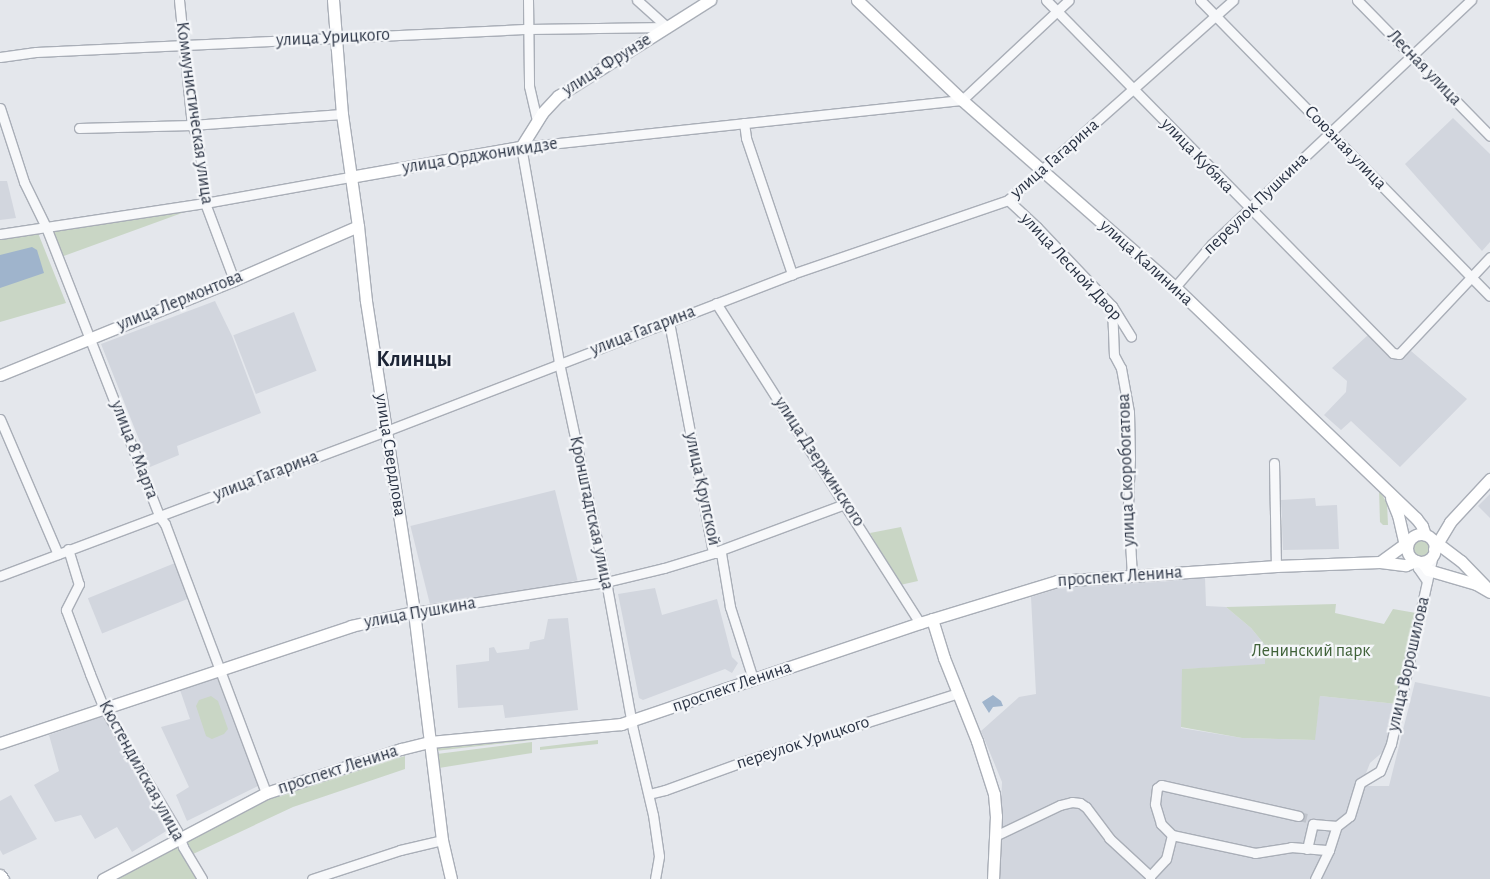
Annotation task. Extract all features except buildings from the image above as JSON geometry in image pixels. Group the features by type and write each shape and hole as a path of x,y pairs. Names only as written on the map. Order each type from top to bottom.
{"main road":[{"name":"улица Свердлова","path":"333,0 342,114 358,226 366,301 414,612 442,840 451,879"},
{"name":"улица Фрунзе","path":"521,147 537,120 558,96 710,0"},
{"name":"улица Калинина","path":"857,0 962,100 1175,287 1420,523 1431,543 1461,561 1488,590"},
{"name":"улица Орджоникидзе","path":"350,177 521,147"},
{"name":"улица Лермонтова","path":"0,374 234,280 358,226"},
{"path":"1386,490 1398,515 1409,556 1423,567 1431,543 1490,479"},
{"path":"1380,562 1406,546 1415,535 1431,543"},
{"name":"проспект Ленина","path":"103,879 266,792 401,749 430,742 631,722 932,619 1056,581 1276,566 1380,562 1423,567"},
{"name":"улица Калинина","path":"1423,567 1488,590"},
{"name":"улица Пушкина","path":"0,743 351,626 414,612"},
{"path":"932,619 944,658 992,786 995,804 993,879"},
{"path":"0,875 3,879"}],"street":[{"name":"Коммунистическая улица","path":"179,0 192,125 196,135 201,164 205,203 234,280"},
{"path":"528,0 529,86 537,120"},
{"name":"улица Кубяка","path":"1046,0 1249,210 1393,353 1399,354 1472,279"},
{"path":"962,100 1069,0"},
{"name":"Союзная улица","path":"1200,0 1490,296"},
{"name":"улица Гагарина","path":"0,576 386,431 559,362 792,274 1008,200 1043,172 1233,0"},
{"name":"Лесная улица","path":"1357,0 1490,136"},
{"name":"переулок Пушкина","path":"1175,287 1212,244 1471,0"},
{"path":"640,3 667,27"},
{"path":"637,27 647,19 640,3"},
{"name":"улица Урицкого","path":"0,57 36,52 529,29 667,27"},
{"name":"улица Орджоникидзе","path":"521,147 962,100"},
{"name":"улица 8 Марта","path":"0,108 24,182 46,227 160,516 165,524 266,792"},
{"path":"78,128 192,125 342,114"},
{"path":"744,123 746,138 792,274"},
{"name":"Кронштадтская улица","path":"521,147 559,362 606,582 631,722 649,794 659,856 655,879"},
{"name":"улица Орджоникидзе","path":"0,234 205,203 350,177"},
{"name":"улица Лесной Двор","path":"1008,200 1038,227 1112,306 1131,336"},
{"path":"1472,279 1490,257"},
{"name":"улица Дзержинского","path":"716,303 920,623"},
{"name":"улица Скоробогатова","path":"1112,306 1114,356 1121,368 1129,412 1128,505 1132,576"},
{"name":"улица Крупской","path":"669,322 713,553 721,553 730,607 753,679"},
{"path":"0,419 58,554"},
{"path":"1274,463 1276,566"},
{"name":"улица Пушкина","path":"414,612 606,582 713,553 845,504"},
{"name":"Кюстендилская улица","path":"68,549 79,584 66,610 104,708 202,879"},
{"name":"улица Ворошилова","path":"1337,826 1350,816 1360,783 1380,771 1391,744 1423,567"},
{"name":"переулок Урицкого","path":"649,794 742,762 958,693"},
{"path":"1315,879 1330,850 1337,826 1161,784 1157,788 1155,804 1162,824 1172,835 1255,852 1291,847 1330,850"},
{"path":"995,836 1060,805 1072,802 1080,803 1086,807 1109,838 1150,878 1166,859 1172,835"},
{"path":"1306,819 1307,849"},
{"path":"317,878 400,850 442,840"}],"shaded area":[{"path":"1453,118 1490,154 1490,242 1482,251 1405,164"},
{"path":"0,181 7,181 16,218 0,220"},
{"path":"215,301 232,336 261,413 177,446 179,455 150,467 101,344"},
{"path":"294,312 317,371 256,394 233,335"},
{"path":"1368,335 1390,357 1402,358 1411,351 1467,399 1400,467 1351,421 1341,430 1324,415 1346,392 1347,381 1332,368"},
{"path":"555,490 577,580 433,616 410,526"},
{"path":"1490,494 1490,518 1478,506"},
{"path":"1315,498 1316,506 1337,505 1339,549 1283,550 1281,500"},
{"path":"175,563 189,598 102,633 88,598"},
{"path":"1205,577 1206,606 1226,607 1251,628 1265,645 1265,665 1183,669 1181,728 1242,738 1314,740 1320,696 1397,704 1385,750 1370,763 1361,786 1389,786 1415,682 1490,697 1490,879 998,879 1002,782 981,731 1019,697 1036,694 1031,597 1073,584"},
{"path":"655,588 662,615 717,599 732,657 738,663 732,673 725,669 643,700 639,698 618,594"},
{"path":"568,618 578,710 505,718 503,705 458,708 456,665 489,661 489,648 494,647 497,653 529,649 530,642 544,639 548,619"},
{"path":"217,677 258,786 187,821 176,795 189,787 161,727 190,719 180,690"},
{"path":"108,714 168,830 132,852 117,827 95,839 81,815 55,822 34,785 59,771 49,735"},
{"path":"11,795 37,839 3,855 0,850 0,801"}],"green space":[{"path":"193,209 61,257 51,231"},
{"path":"38,233 66,303 0,322 0,239"},
{"path":"1379,490 1387,503 1388,525 1383,525 1380,522"},
{"path":"901,527 918,581 900,585 870,533"},
{"path":"1416,537 1424,537 1430,543 1430,551 1424,557 1416,557 1410,551 1410,543"},
{"name":"Ленинский парк","path":"1336,604 1335,613 1384,624 1393,609 1416,613 1397,704 1320,696 1315,740 1242,738 1181,727 1182,669 1265,664 1265,645 1251,628 1226,607"},
{"path":"211,696 218,701 228,729 224,734 212,739 206,736 196,706 199,700"},
{"path":"532,735 533,740 435,751 435,747"},
{"path":"598,740 598,744 540,750 540,747"},
{"path":"532,742 532,753 439,768 437,754"},
{"path":"405,756 405,769 293,807 191,855 183,843 271,797 296,787"},
{"path":"179,845 198,879 116,879"}],"water":[{"path":"32,247 37,250 44,273 0,288 0,255"},
{"path":"993,695 1001,701 1003,706 993,707 989,713 982,702"}],"tunnel":[{"path":"1299,816 1307,818"}],"district":[{"name":"Клинцы","path":"414,360"}]}
